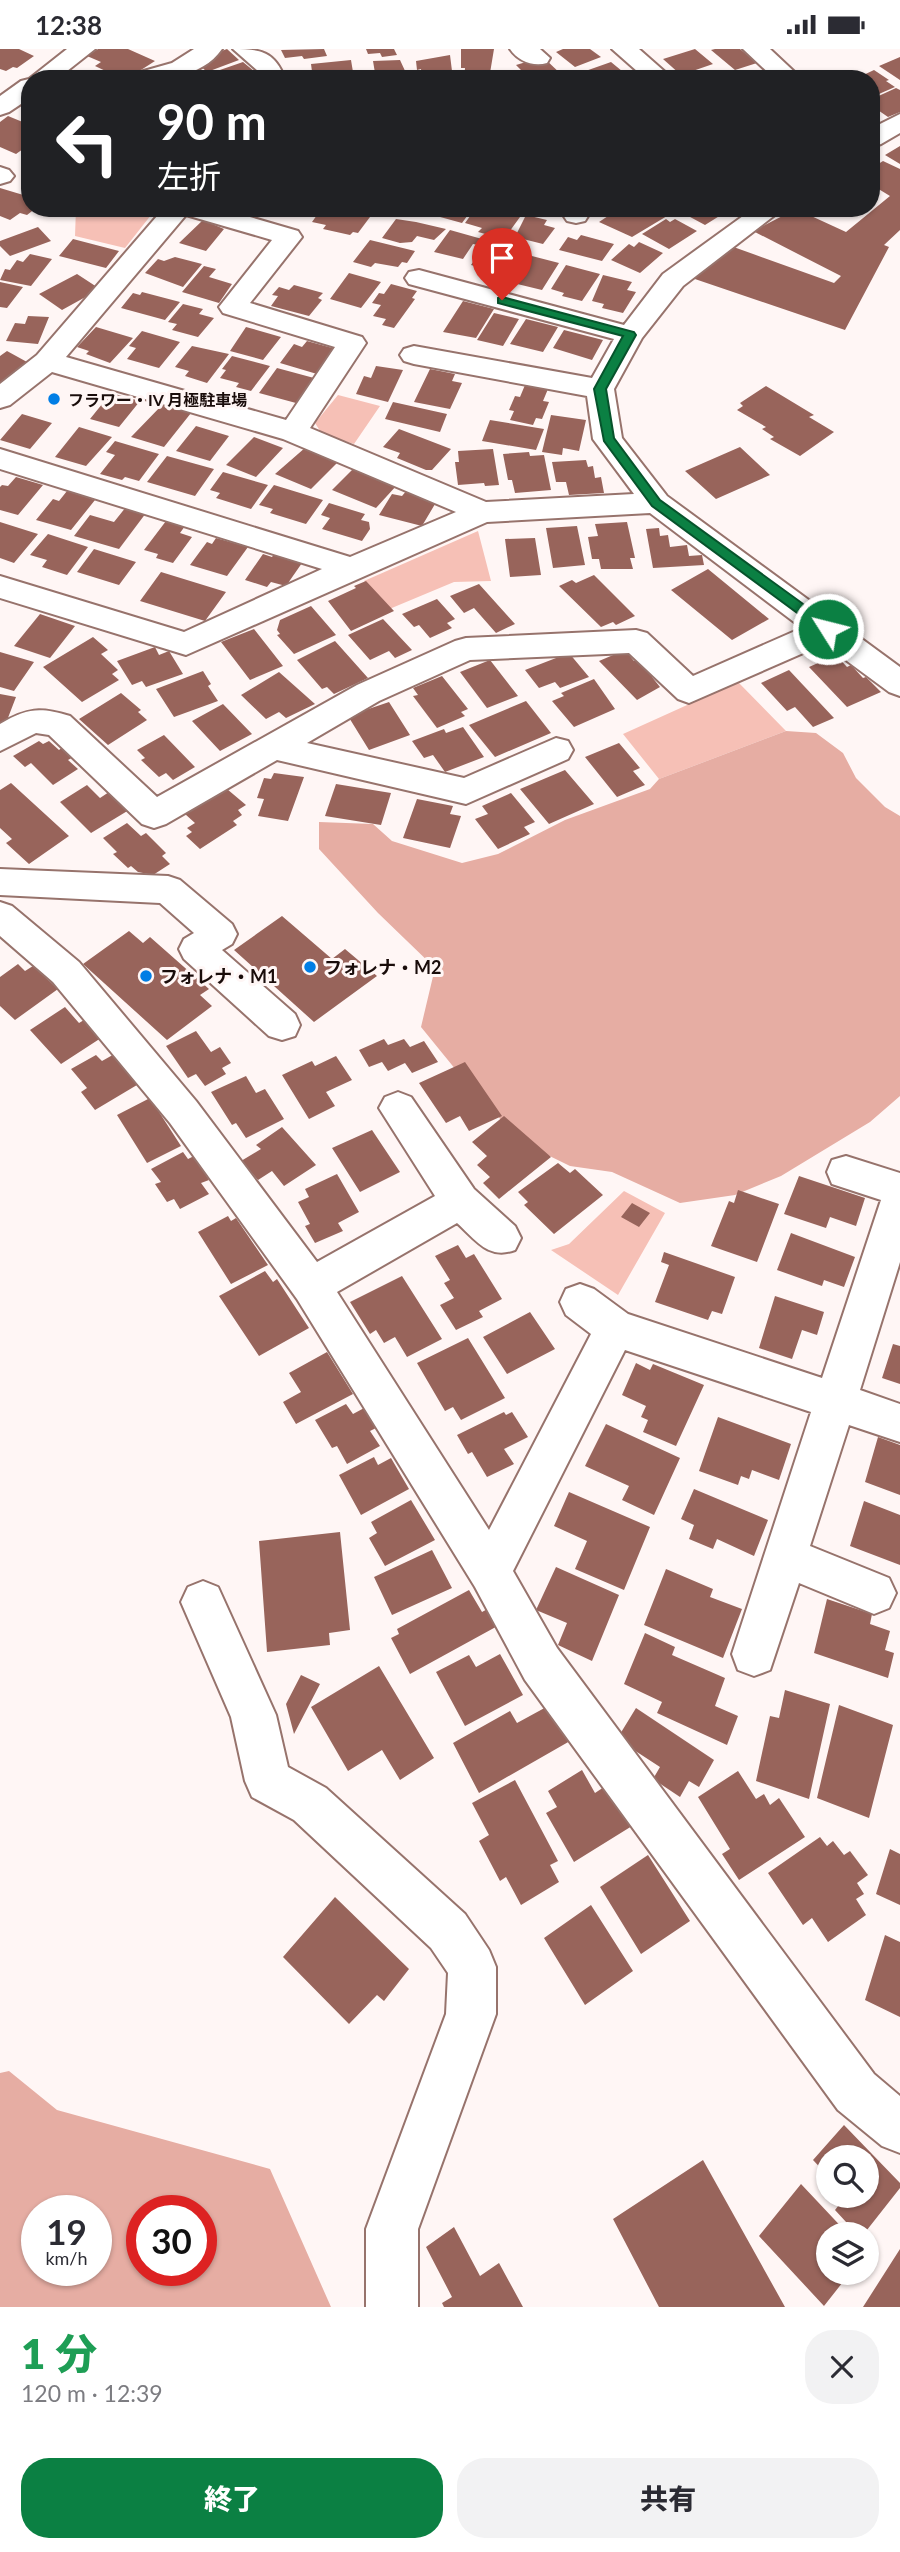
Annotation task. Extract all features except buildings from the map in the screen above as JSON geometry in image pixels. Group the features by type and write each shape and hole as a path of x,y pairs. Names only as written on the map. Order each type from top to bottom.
{"street":[{"path":"54,70 83,49"},
{"path":"174,70 209,49"},
{"path":"245,49 270,70"},
{"path":"624,49 650,70"},
{"path":"755,49 780,70"},
{"path":"0,107 21,92"},
{"path":"880,133 900,122"},
{"path":"0,399 47,362 170,217"},
{"path":"221,217 289,237 233,307 352,343 293,432"},
{"path":"759,217 673,280 630,335 600,389 608,439 656,503 900,684"},
{"path":"419,278 456,280 630,335"},
{"path":"414,355 484,379 600,389"},
{"path":"47,362 293,432 483,512"},
{"path":"0,459 352,568"},
{"path":"0,587 186,644 483,512 656,503"},
{"path":"0,739 31,721 58,724 154,815 368,693 466,649 636,641 690,691 828,629"},
{"path":"271,747 466,791 556,750"},
{"path":"0,882 168,890 219,934 197,949 282,1025"},
{"path":"0,916 66,971 183,1112 311,1286 490,1572 541,1664 856,2092 900,2128"},
{"path":"398,1108 460,1201 501,1238"},
{"path":"846,1172 900,1190"},
{"path":"311,1286 460,1201"},
{"path":"754,1654 900,1201"},
{"path":"580,1302 615,1328 836,1404 900,1423"},
{"path":"490,1572 615,1328"},
{"path":"786,1557 874,1593"},
{"path":"203,1602 253,1716 268,1781 310,1804 330,1822 448,1931 472,1967 471,2014 393,2229 390,2291 392,2307"}],"shaded area":[{"path":"76,217 149,217 125,248 75,236"},
{"path":"338,395 380,406 354,444 322,434 315,423"},
{"path":"478,531 491,581 454,582 387,610 364,581"},
{"path":"738,682 786,731 659,779 623,734"},
{"path":"786,731 816,733 843,753 856,778 885,807 900,816 900,1096 870,1122 781,1176 735,1195 680,1203 612,1172 570,1166 523,1143 469,1086 421,1027 435,968 378,913 319,849 319,822 373,824 392,841 462,863 498,854 565,820 650,789 659,779"},
{"path":"624,1191 665,1213 618,1295 551,1250 569,1244"},
{"path":"9,2071 57,2110 270,2169 331,2307 0,2307 0,2073"}],"place":[{"name":"フラワー・IV 月極駐車場","path":"54,399"},
{"name":"フォレナ・M2","path":"310,967"},
{"name":"フォレナ・M1","path":"146,976"}],"route":[{"path":"502,300 630,335 600,389 608,439 656,503 828,629"}]}
